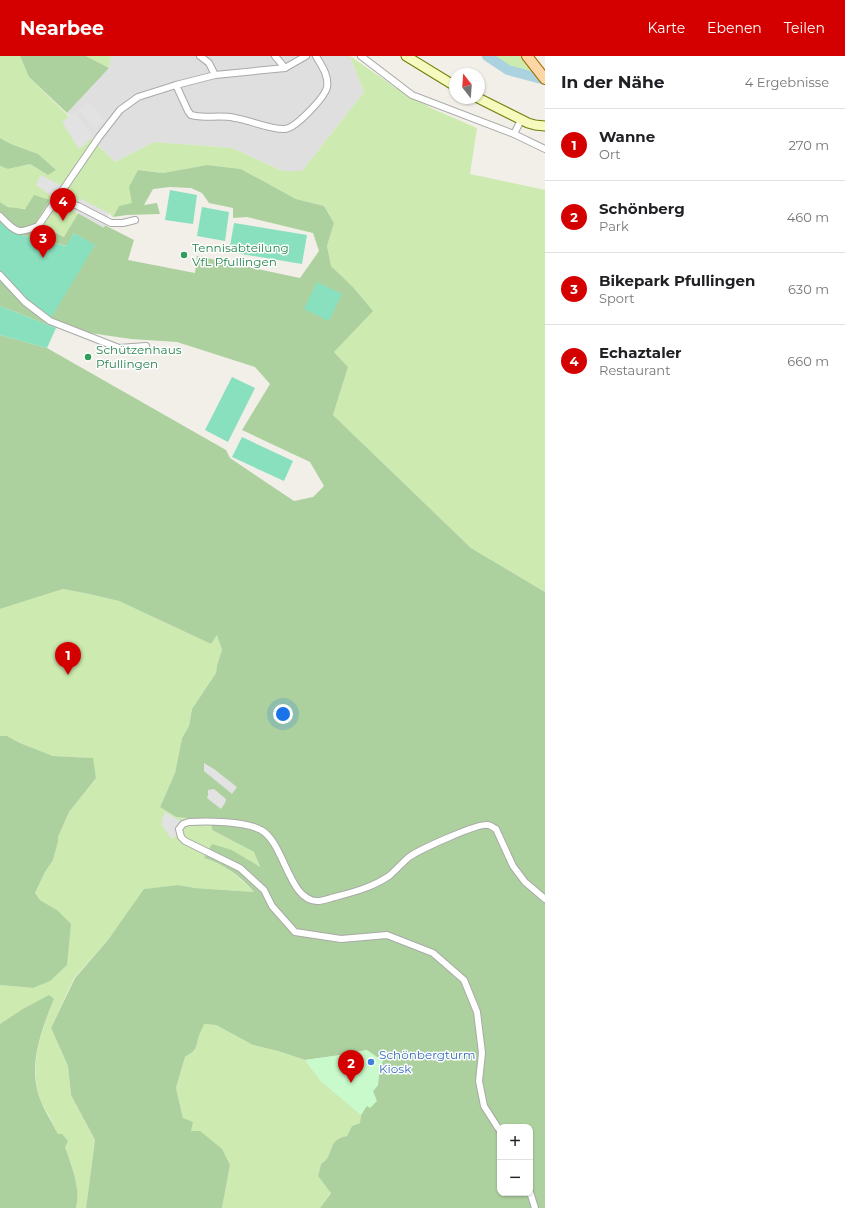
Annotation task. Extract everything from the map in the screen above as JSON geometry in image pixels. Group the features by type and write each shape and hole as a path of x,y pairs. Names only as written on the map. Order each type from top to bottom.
{"main road":[{"path":"406,56 449,82"},
{"path":"527,56 545,79"},
{"path":"485,102 521,120 535,125 545,126"}],"street":[{"path":"200,56 209,63 215,75"},
{"path":"276,56 285,68"},
{"path":"0,216 15,230 23,232 38,226 98,137 120,110 138,97 215,75 285,68 306,56"},
{"path":"176,85 188,111 196,116 234,117 280,129 289,129 302,118 326,89 326,75 316,56"},
{"path":"361,56 412,95 514,134 545,149"},
{"path":"514,134 521,120"},
{"path":"56,199 78,206 111,223 123,223 135,220"},
{"path":"0,275 25,302 50,321 119,348 146,346"},
{"path":"497,1126 484,1106 479,1081 482,1054 477,1012 464,980 433,953 387,935 341,939 295,932 272,906 264,890 240,868 185,841 179,829 183,824 189,822 227,822 260,830 267,835 274,844 298,890 308,899 317,901 363,889 389,876 410,856 449,837 487,825 496,829 512,866 525,882 545,899"},
{"path":"532,1196 536,1208"}],"shaded area":[{"path":"111,56 350,56 364,92 302,171 282,171 232,148 154,142 115,162 67,113 109,68"},
{"path":"88,101 104,120 95,129 79,110"},
{"path":"75,112 92,136 87,143 79,149 62,122"},
{"path":"41,175 64,187 56,199 36,185"},
{"path":"79,198 109,213 104,228 74,211"},
{"path":"204,763 237,787 232,794 204,771"},
{"path":"214,789 226,799 221,809 207,798 208,790"},
{"path":"165,812 182,822 176,836 173,838 170,837 162,825"}],"green space":[{"path":"0,56 20,56 29,77 115,162 154,142 232,148 282,171 302,171 364,92 350,56 396,88 431,108 477,128 470,174 545,190 545,592 471,548 333,415 348,367 334,352 352,286 331,266 327,246 334,223 324,206 296,199 241,169 207,165 163,173 139,170 132,204 119,206 113,217 109,213 74,211 78,214 65,237 36,222 50,200 25,208 13,208 0,202 0,166 8,169 30,164 48,175 38,154 11,144 0,138"},
{"path":"20,56 86,56 109,68 67,113 29,77"},
{"path":"86,56 111,56 109,68"},
{"path":"495,56 521,56 533,73 517,70"},
{"path":"0,138 11,144 38,154 56,170 48,175 30,164 8,169 0,166"},
{"path":"207,165 241,169 296,199 324,206 334,223 327,246 331,266 352,286 373,311 334,352 348,367 333,415 471,548 545,592 545,1208 320,1208 331,1193 318,1176 321,1164 326,1160 333,1144 340,1138 347,1136 352,1126 360,1123 361,1115 373,1091 378,1085 379,1070 367,1050 305,1060 253,1045 216,1025 204,1024 195,1048 185,1057 176,1088 183,1118 193,1122 191,1131 200,1131 222,1149 230,1165 222,1208 86,1208 95,1140 71,1095 68,1066 51,1028 75,978 108,940 144,889 178,885 195,888 254,892 231,871 204,858 212,844 232,850 260,867 254,852 212,830 211,823 190,825 187,818 176,817 160,807 175,773 182,738 189,726 192,709 216,673 222,650 217,635 211,644 119,601 63,589 0,609 0,335 47,348 226,450 230,458 294,501 313,497 324,486 310,462 242,430 270,384 255,367 177,342 131,339 56,328 0,306 0,271 27,300 95,246 74,233 67,246 13,233 0,221 0,202 8,207 25,209 34,195 50,200 36,222 64,237 79,212 134,240 128,260 195,273 197,256 300,278 319,251 313,233 247,217 233,218 233,208 209,203 202,193 191,188 170,187 153,189 144,205 157,203 160,214 113,217 119,206 132,203 129,187 138,170 163,173"},
{"path":"170,190 197,195 193,224 165,220"},
{"path":"202,207 229,212 225,241 197,236"},
{"path":"0,221 13,233 66,246 74,233 95,245 51,318 27,300 0,271"},
{"path":"234,223 307,235 302,264 229,252"},
{"path":"317,282 342,294 329,321 304,309"},
{"path":"0,306 56,328 47,348 0,335"},
{"path":"232,377 255,388 228,442 205,430"},
{"path":"242,437 293,461 284,481 232,457"},
{"path":"63,589 119,601 211,644 217,634 222,650 216,673 192,709 189,726 182,738 175,773 160,807 176,817 211,823 212,830 254,852 260,868 232,850 204,858 219,864 237,876 254,892 195,888 178,885 145,889 108,940 74,978 51,1028 68,1066 71,1095 95,1140 86,1208 76,1208 77,1185 70,1160 40,1099 37,1088 36,1065 39,1042 54,999 21,1010 0,1024 0,985 33,988 57,910 40,900 35,893 45,872 53,860 58,837 69,812 96,778 92,758 53,756 20,743 7,736 0,736 0,609"},
{"path":"0,736 7,736 20,743 53,756 93,758 96,778 69,812 58,837 53,860 45,872 35,893 40,900 57,910 71,924 67,965 50,981 33,988 0,985"},
{"path":"49,995 54,999 42,1031 36,1054 35,1078 38,1095 46,1112 58,1134 62,1134 68,1141 65,1147 77,1185 76,1208 0,1208 0,1024 21,1010"},
{"path":"204,1024 216,1025 253,1045 305,1060 321,1081 361,1115 360,1123 352,1126 347,1136 340,1138 333,1144 326,1160 321,1164 318,1176 331,1192 320,1208 222,1208 230,1165 191,1131 183,1118 176,1088 185,1057 195,1048"},
{"path":"367,1050 383,1061 379,1070 378,1085 373,1091 377,1101 370,1108 367,1106 361,1115 321,1081 305,1060"}],"waterway":[{"path":"487,56 508,70 545,80"}],"place":[{"name":"Echaztaler","path":"63,221"},
{"name":"Tennisabteilung VfL Pfullingen","path":"184,255"},
{"name":"Bikepark Pfullingen","path":"43,258"},
{"name":"Schützenhaus Pfullingen","path":"88,357"},
{"name":"Wanne","path":"68,675"},
{"name":"Schönbergturm Kiosk","path":"371,1062"},
{"name":"Schönberg","path":"351,1083"}]}
